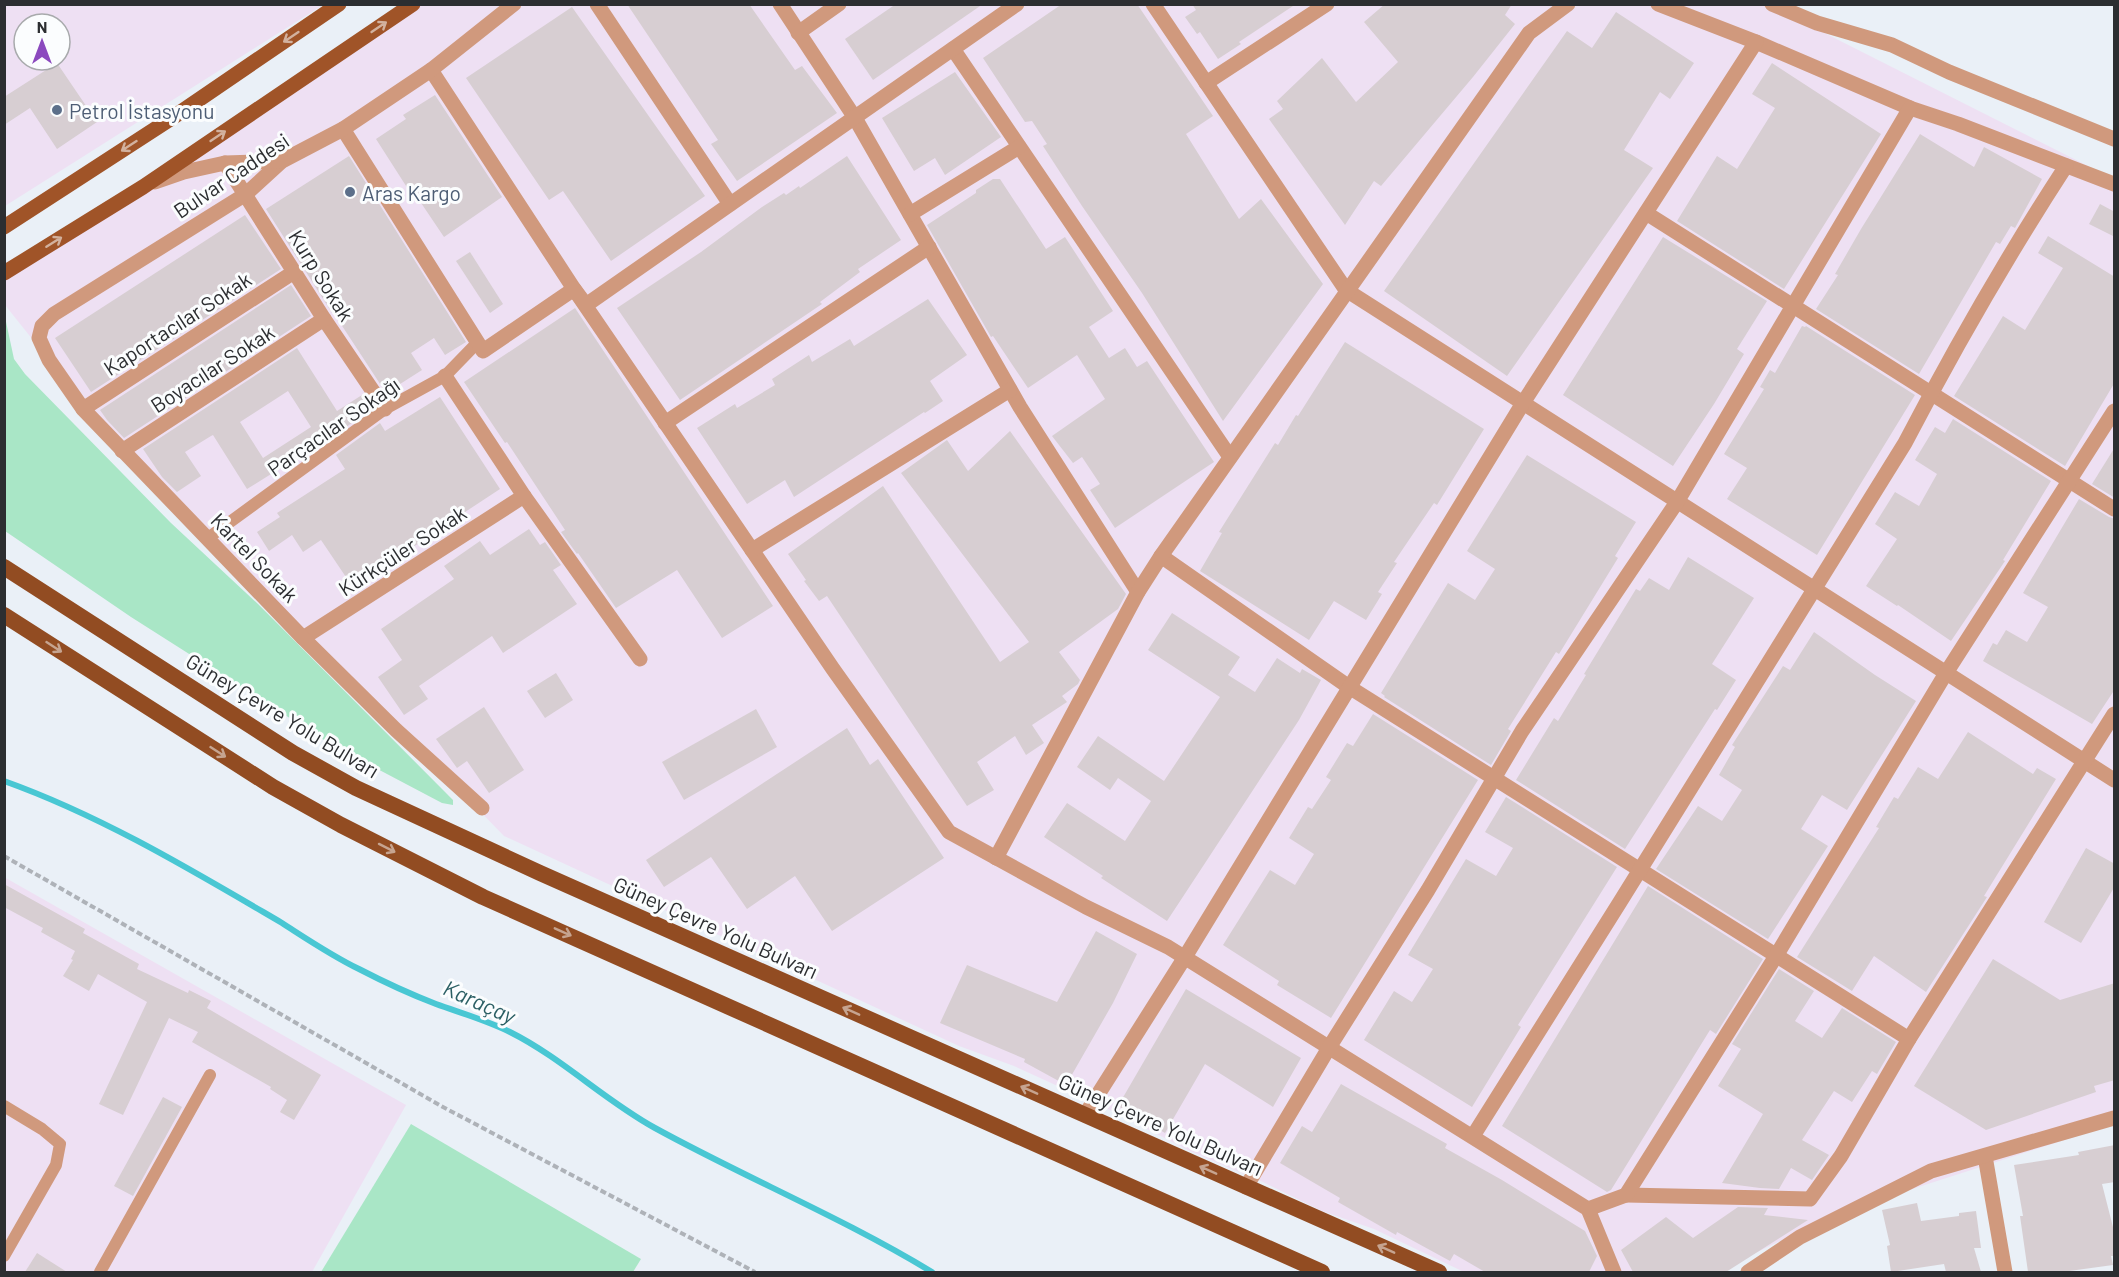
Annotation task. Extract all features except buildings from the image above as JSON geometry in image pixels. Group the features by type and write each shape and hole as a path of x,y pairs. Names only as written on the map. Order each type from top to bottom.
{"highway":[{"name":"Güney Çevre Yolu Bulvarı","path":"4,567 293,753 356,788 482,847 1439,1272"},
{"path":"4,615 273,787 341,825 483,897 1322,1272"}],"main road":[{"path":"4,227 172,118 339,4"},
{"path":"4,273 143,187 413,4"}],"street":[{"name":"Bulvar Caddesi","path":"54,314 246,194 282,161 343,129 431,70 514,4"},
{"path":"597,4 730,204"},
{"path":"780,4 855,118 1010,390 1138,592"},
{"path":"798,33 839,4"},
{"path":"574,289 586,305 1017,4"},
{"path":"1153,4 1346,291 2115,780"},
{"path":"1206,83 1327,4"},
{"path":"996,858 1138,592 1161,556 1529,33 1568,4"},
{"path":"1658,4 1756,42 1910,108 2115,184"},
{"path":"1772,4 1817,23 1892,45 1950,72 2115,139"},
{"path":"1085,1115 1185,957 1523,403 1756,42"},
{"path":"953,49 1230,457"},
{"path":"431,70 574,289 665,423 833,669 949,832 1086,907 1185,957 1588,1209 1614,1272"},
{"path":"1246,1186 1428,890 1522,731 1677,502 1910,108"},
{"path":"343,129 483,351 574,289"},
{"path":"910,214 1019,147"},
{"path":"80,226 160,179 225,163 282,161"},
{"name":"Kurp Sokak","path":"225,163 324,319 385,409"},
{"path":"1473,1136 1905,443 1930,394 2043,201 2066,166"},
{"path":"1646,213 2115,509"},
{"path":"665,423 929,247"},
{"name":"Kaportacılar Sokak","path":"83,409 294,272"},
{"name":"Kartel Sokak","path":"54,314 42,326 39,338 50,360 83,409 303,638 396,730 482,808"},
{"name":"Boyacılar Sokak","path":"122,451 324,319"},
{"path":"445,376 524,496 640,659"},
{"path":"752,550 1010,390"},
{"path":"1626,1195 1776,956 1946,673 2115,411"},
{"name":"Kürkçüler Sokak","path":"303,638 524,496"},
{"path":"1161,556 1349,687 1909,1039"},
{"path":"1588,1209 1626,1195 1810,1198 1841,1156 1909,1039 2115,714"},
{"path":"1748,1272 1800,1237 1931,1171 2115,1118"},
{"path":"1985,1156 2005,1272"}],"lane":[{"name":"Parçacılar Sokağı","path":"208,538 385,409 445,376 477,344"},
{"path":"100,1272 210,1076"},
{"path":"4,1106 42,1129 60,1144 56,1165 4,1256"}],"path":[{"path":"4,856 443,1107 755,1272"}],"shaded area":[{"path":"5,5 323,5 5,206"},
{"path":"414,5 1769,5 2114,179 2114,1124 1838,1213 1716,1272 1464,1272 1374,1229 1322,1211 1263,1182 1190,1151 1106,1108 1014,1066 959,1046 504,836 105,430 5,305 5,269"},
{"path":"4,877 406,1105 312,1272 5,1272"}],"green space":[{"path":"5,317 14,359 25,374 171,523 258,604 453,800 453,805 442,803 332,745 131,617 5,531"},
{"path":"411,1124 641,1259 633,1272 321,1272"}],"waterway":[{"name":"Karaçay","path":"4,781 112,828 215,884 339,959 378,979 426,1000 483,1020 529,1042 618,1105 655,1128 864,1234 932,1272"}],"place":[{"name":"Petrol İstasyonu","path":"57,110"},
{"name":"Aras Kargo","path":"350,192"}]}
